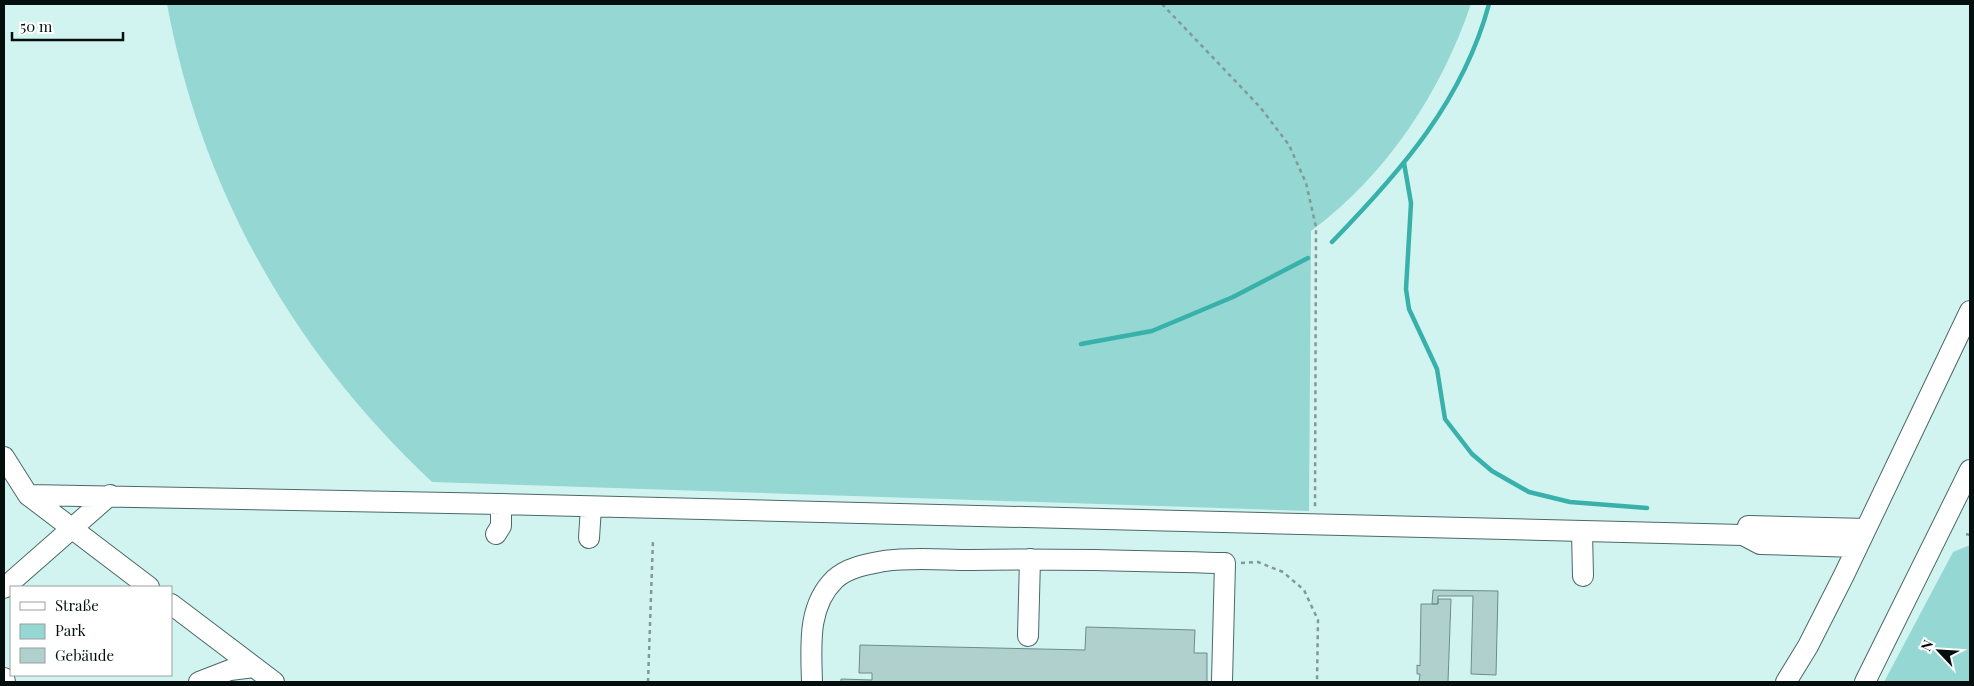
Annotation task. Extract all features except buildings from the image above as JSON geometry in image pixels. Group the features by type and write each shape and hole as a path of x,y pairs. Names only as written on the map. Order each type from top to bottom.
{"lane":[{"path":"1786,682 1808,646 1844,575 1970,311"},
{"path":"4,457 28,495 148,586"},
{"path":"1865,682 1970,470"},
{"path":"28,495 110,495 501,504 1743,535 1760,544 1826,548 1857,547"},
{"path":"4,588 110,495"},
{"path":"496,534 501,526 501,504"},
{"path":"590,538 591,507"},
{"path":"1748,526 1866,529"},
{"path":"1582,532 1582,576"},
{"path":"1826,548 1844,575"},
{"path":"1028,636 1030,559"},
{"path":"812,682 811,640 814,614 822,596 836,578 855,567 886,561 1030,559 1225,563 1222,681"},
{"path":"172,605 274,682"},
{"path":"199,682 230,670 254,667"},
{"path":"4,678 5,682"}],"path":[{"path":"1162,4 1260,107 1289,146 1306,183 1316,227 1315,524"},
{"path":"1966,534 1970,535"},
{"path":"648,682 653,540"},
{"path":"1225,563 1258,562 1283,572 1304,590 1318,620 1317,682"}],"green space":[{"path":"167,4 1471,4 1459,37 1444,69 1408,130 1364,184 1311,231 1309,511 432,482 382,432 337,378 296,323 260,264 230,203 204,140 183,73"},
{"path":"1970,545 1970,682 1884,682 1953,552"}],"waterway":[{"path":"1332,242 1382,188 1427,133 1463,72 1478,39 1489,4"},
{"path":"1404,163 1411,203 1406,289 1409,309 1437,369 1445,419 1472,454 1492,471 1529,492 1570,502 1647,508"},
{"path":"1081,344 1152,331 1233,297 1308,258"}]}
